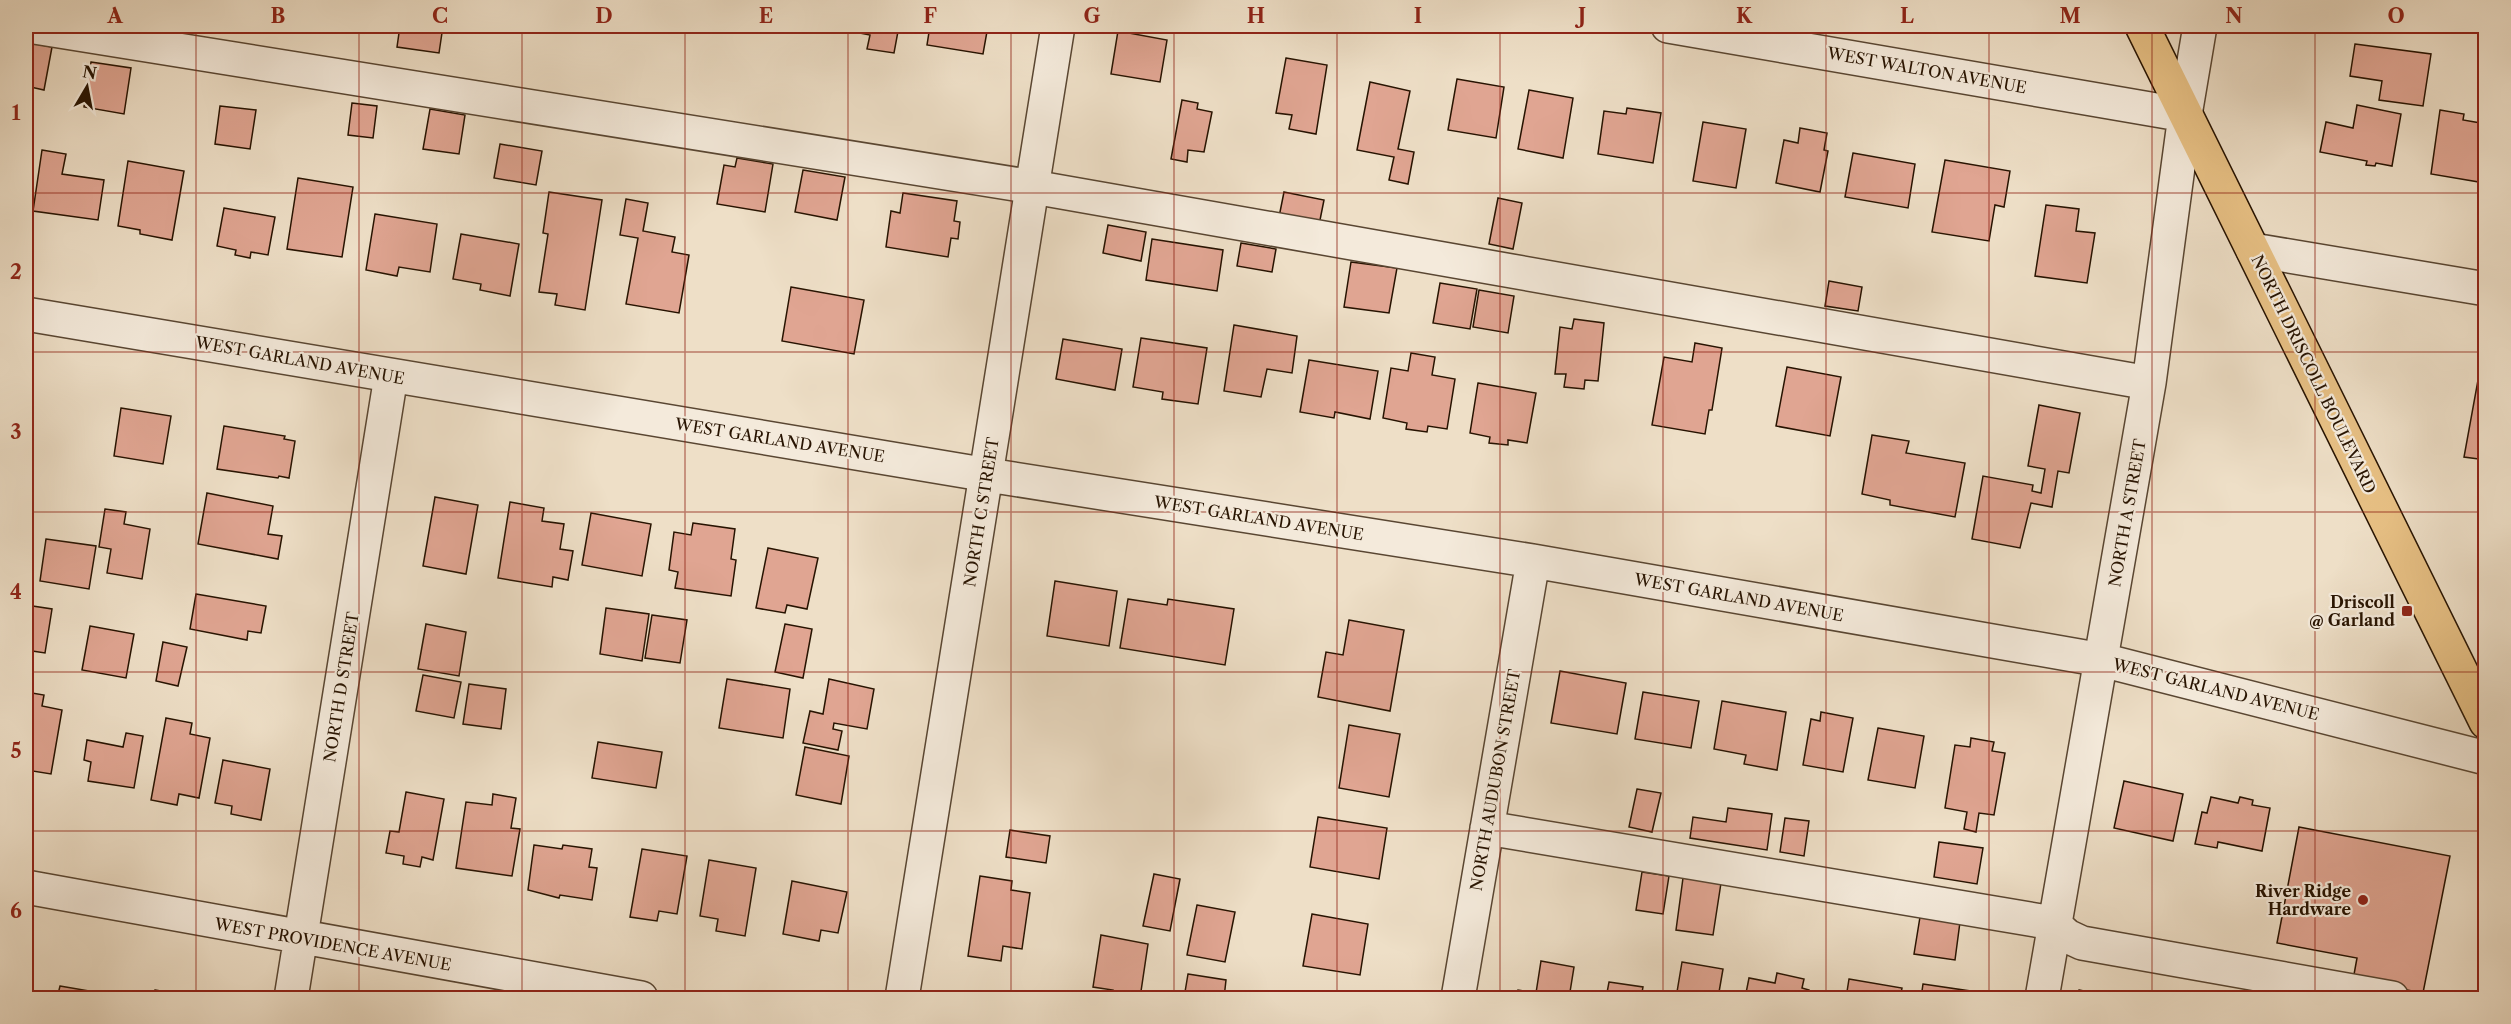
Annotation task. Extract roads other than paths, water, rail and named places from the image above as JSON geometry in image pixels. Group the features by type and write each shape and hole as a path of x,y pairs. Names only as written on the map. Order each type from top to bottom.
{"main road":[{"name":"NORTH DRISCOLL BOULEVARD","path":"2142,26 2486,722"}],"street":[{"path":"28,26 1033,187 2149,383"},
{"name":"NORTH C STREET","path":"902,999 988,475 1058,26"},
{"name":"WEST WALTON AVENUE","path":"1668,26 2185,115"},
{"name":"NORTH A STREET","path":"2042,999 2103,660 2149,383 2185,115 2200,26"},
{"path":"2253,250 2486,289"},
{"name":"WEST GARLAND AVENUE","path":"26,314 988,475 1533,561 2103,660 2486,758"},
{"name":"NORTH D STREET","path":"291,999 391,376"},
{"name":"NORTH AUDUBON STREET","path":"1458,999 1533,561"},
{"path":"1487,828 2054,923 2067,936 2082,943 2392,999"},
{"name":"WEST PROVIDENCE AVENUE","path":"26,887 641,999"}],"place":[{"name":"Driscoll @ Garland","path":"2407,611"},
{"name":"River Ridge Hardware","path":"2363,900"}]}
